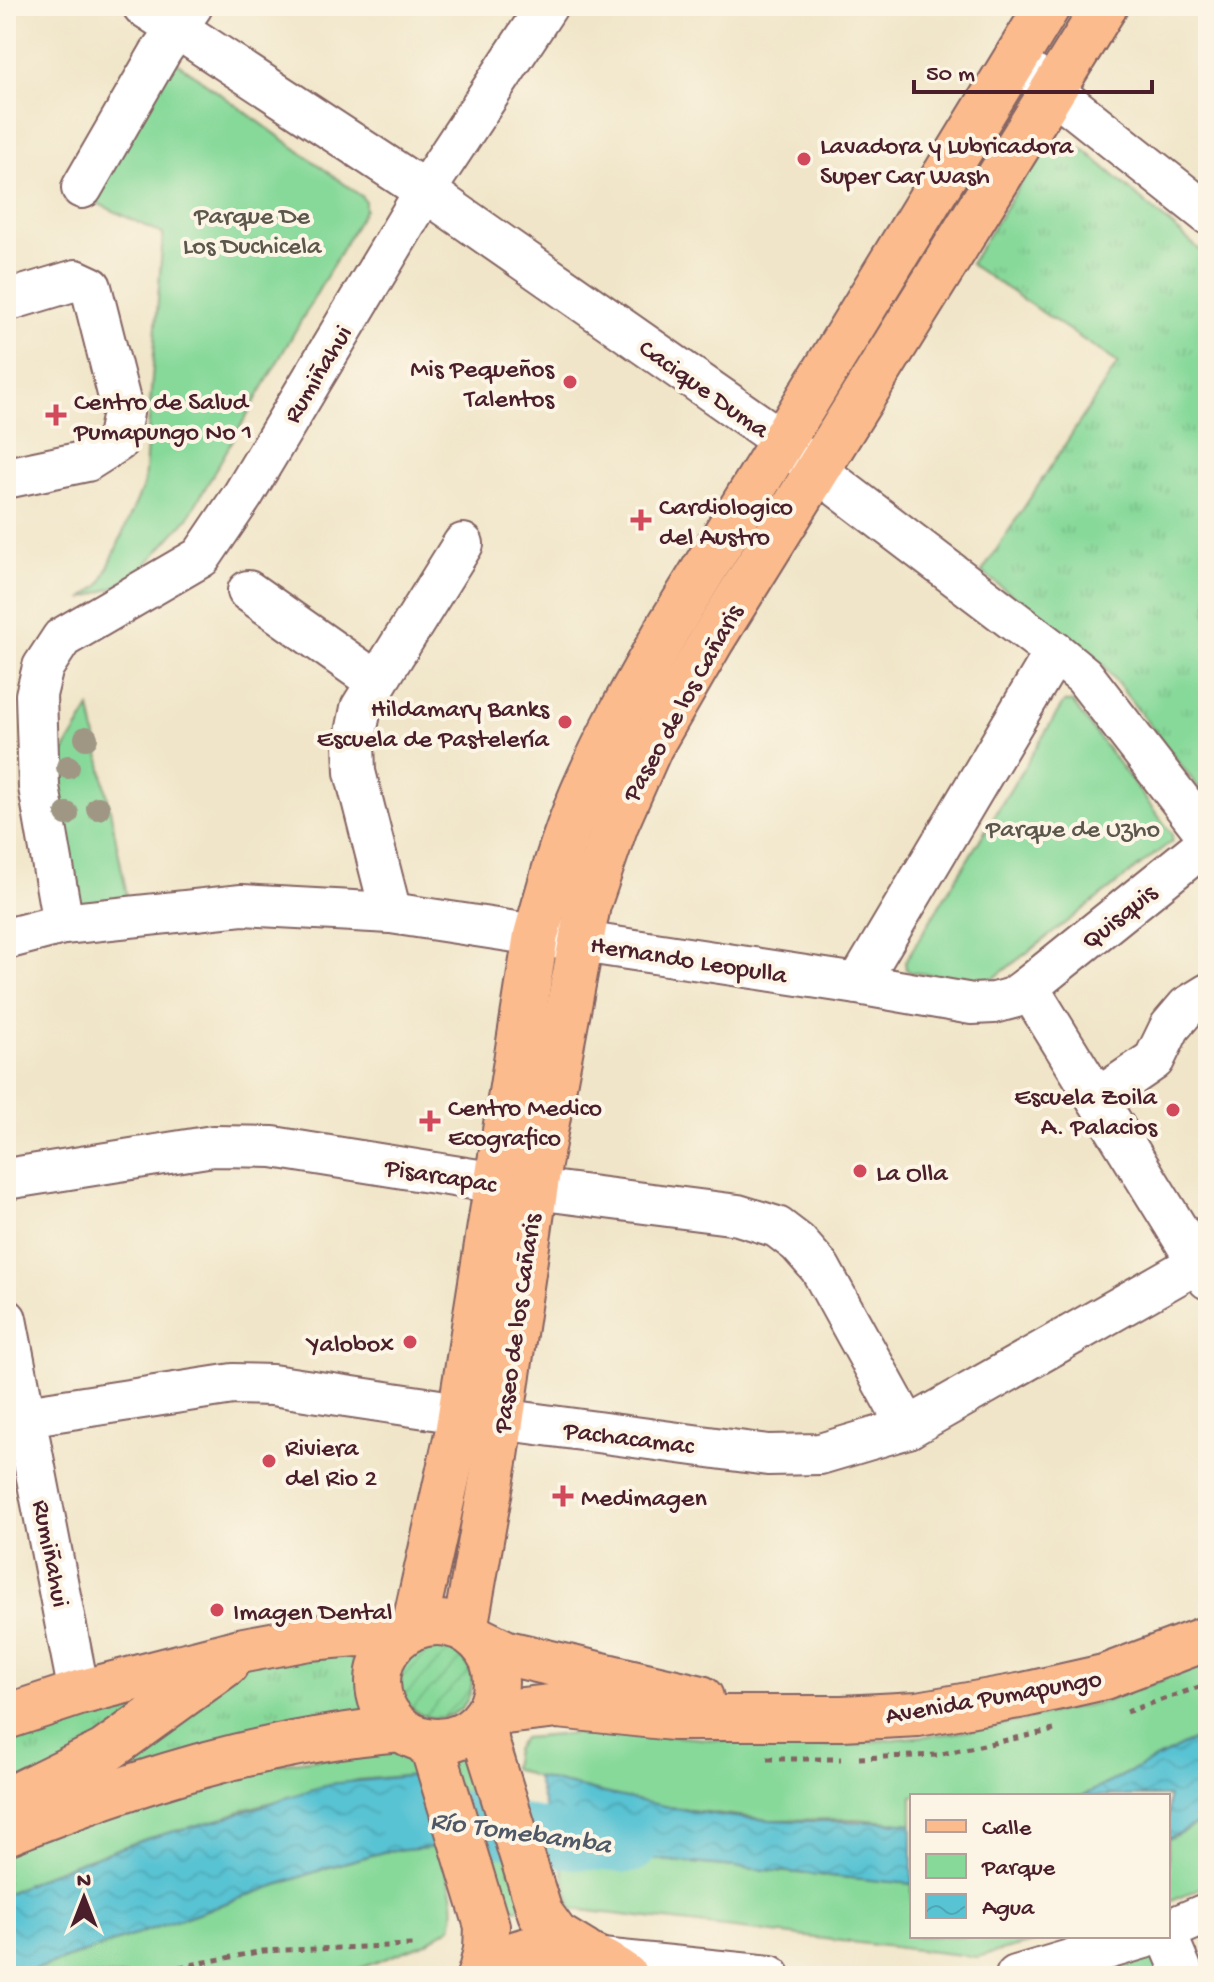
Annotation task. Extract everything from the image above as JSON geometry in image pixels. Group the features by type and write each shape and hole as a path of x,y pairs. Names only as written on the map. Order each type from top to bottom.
{"main road":[{"name":"Paseo de los Cañaris","path":"516,1186 588,905 616,824 650,747 712,640 800,456 1048,6"},
{"name":"Paseo de los Cañaris","path":"406,1632 480,1416 516,1186 536,935 552,873 581,795 613,728 670,625 800,456 1053,90 1105,6"},
{"name":"Paseo de los Cañaris","path":"471,1634 496,1456 480,1416"},
{"path":"6,1717 79,1693 244,1650 309,1638 406,1632 431,1623 448,1624 471,1634 490,1656 496,1676 495,1696 486,1726 540,1913 556,1935 603,1962"},
{"path":"406,1632 384,1653 377,1678 381,1703 390,1719 420,1741 487,1926 486,1950 479,1975"},
{"name":"Avenida Pumapungo","path":"471,1634 507,1653 670,1689 772,1718"},
{"name":"Avenida Pumapungo","path":"486,1726 558,1706 673,1718 842,1718 918,1714 1104,1677 1208,1638"},
{"path":"6,1800 104,1752 244,1650"},
{"path":"6,1833 100,1795 298,1741 446,1741 486,1726"},
{"path":"479,1975 498,1961 518,1952 562,1947 603,1962"}],"street":[{"name":"Cacique Duma","path":"143,6 184,17 800,456 1055,652 1084,676 1208,836"},
{"name":"Rumiñahui","path":"63,924 39,787 36,695 43,667 62,638 201,557 243,495 425,191 547,6"},
{"path":"82,188 184,17"},
{"path":"1015,61 1208,214"},
{"path":"6,301 76,280 91,287 123,413 117,442 87,461 6,478"},
{"path":"391,913 355,772 354,743 361,708 463,544"},
{"path":"248,591 377,682"},
{"path":"858,984 1055,652"},
{"name":"Quisquis","path":"1028,987 1208,842"},
{"name":"Hernando Leopulla","path":"6,939 63,924 242,905 391,913 972,1004 1013,998 1028,987"},
{"path":"1028,987 1204,1266"},
{"path":"1097,1099 1154,1060 1170,1027 1187,1007 1208,994"},
{"name":"Pisarcapac","path":"6,1179 213,1146 273,1147 516,1186 738,1215 777,1227 798,1243 820,1268 908,1428"},
{"name":"Pachacamac","path":"16,1417 233,1384 272,1385 768,1455 820,1454 908,1428 1204,1266"},
{"name":"Rumiñahui","path":"6,1319 16,1417 79,1693"},
{"path":"1170,1932 1208,1913"},
{"path":"1016,1976 1144,1938"},
{"path":"1169,1938 1184,1976"},
{"path":"603,1962 770,1976"}],"path":[{"path":"1191,1691 1208,1684"},
{"path":"132,1976 263,1951 414,1945"}],"green space":[{"name":"Parque De Los Duchicela","path":"142,37 361,196 365,209 188,518 144,567 115,587 82,599 101,584 144,484 163,234 71,191 146,44"},
{"path":"1054,146 1083,149 1208,257 1208,800 1104,666 982,572 1118,363 970,264 1036,159"},
{"name":"Parque de Uzho","path":"1064,702 1072,702 1172,834 1172,841 994,978 983,981 910,972 905,962"},
{"path":"90,708 129,906 79,908 50,775"},
{"path":"436,1646 462,1656 472,1682 462,1708 436,1718 410,1708 400,1682 410,1656"},
{"path":"244,1650 384,1653 377,1682 385,1712 6,1825 6,1717"},
{"path":"1208,1662 1208,1733 1086,1794 910,1794 910,1824 856,1819 770,1820 660,1806 536,1777 512,1768 515,1750 523,1738 608,1731 830,1746 988,1728 1110,1700"},
{"path":"373,1751 404,1755 427,1774 358,1780 246,1809 60,1869 6,1894 6,1846 213,1773"},
{"path":"478,1751 524,1907 491,1914 444,1757"},
{"path":"1208,1818 1208,1884 1170,1902 1170,1838"},
{"path":"438,1847 453,1897 451,1927 426,1943 340,1976 17,1976 329,1867 383,1852"},
{"path":"557,1850 910,1884 910,1938 1051,1938 977,1957 572,1909"},
{"path":"1160,1943 1174,1976 1042,1976"}],"water":[{"path":"1208,1733 1208,1818 1170,1838 1170,1794 1086,1794"},
{"path":"427,1774 438,1847 383,1852 329,1867 17,1976 6,1976 6,1894 60,1869 149,1838 221,1819 329,1784"},
{"path":"536,1777 653,1804 741,1818 910,1824 910,1884 557,1850"}],"waterway":[{"name":"Río Tomebamba","path":"404,1817 434,1814 553,1839 630,1845"}],"place":[{"name":"Lavadora y Lubricadora Super Car Wash","path":"804,159"},
{"name":"Mis Pequeños Talentos","path":"570,382"},
{"name":"Centro de Salud Pumapungo No 1","path":"56,415"},
{"name":"Cardiologico del Austro","path":"641,520"},
{"name":"Hildamary Banks Escuela de Pastelería","path":"565,722"},
{"name":"Escuela Zoila A. Palacios","path":"1173,1110"},
{"name":"Centro Medico Ecografico","path":"430,1121"},
{"name":"La Olla","path":"860,1171"},
{"name":"Yalobox","path":"410,1342"},
{"name":"Riviera del Rio 2","path":"269,1461"},
{"name":"Medimagen","path":"563,1496"},
{"name":"Imagen Dental","path":"217,1610"}]}
